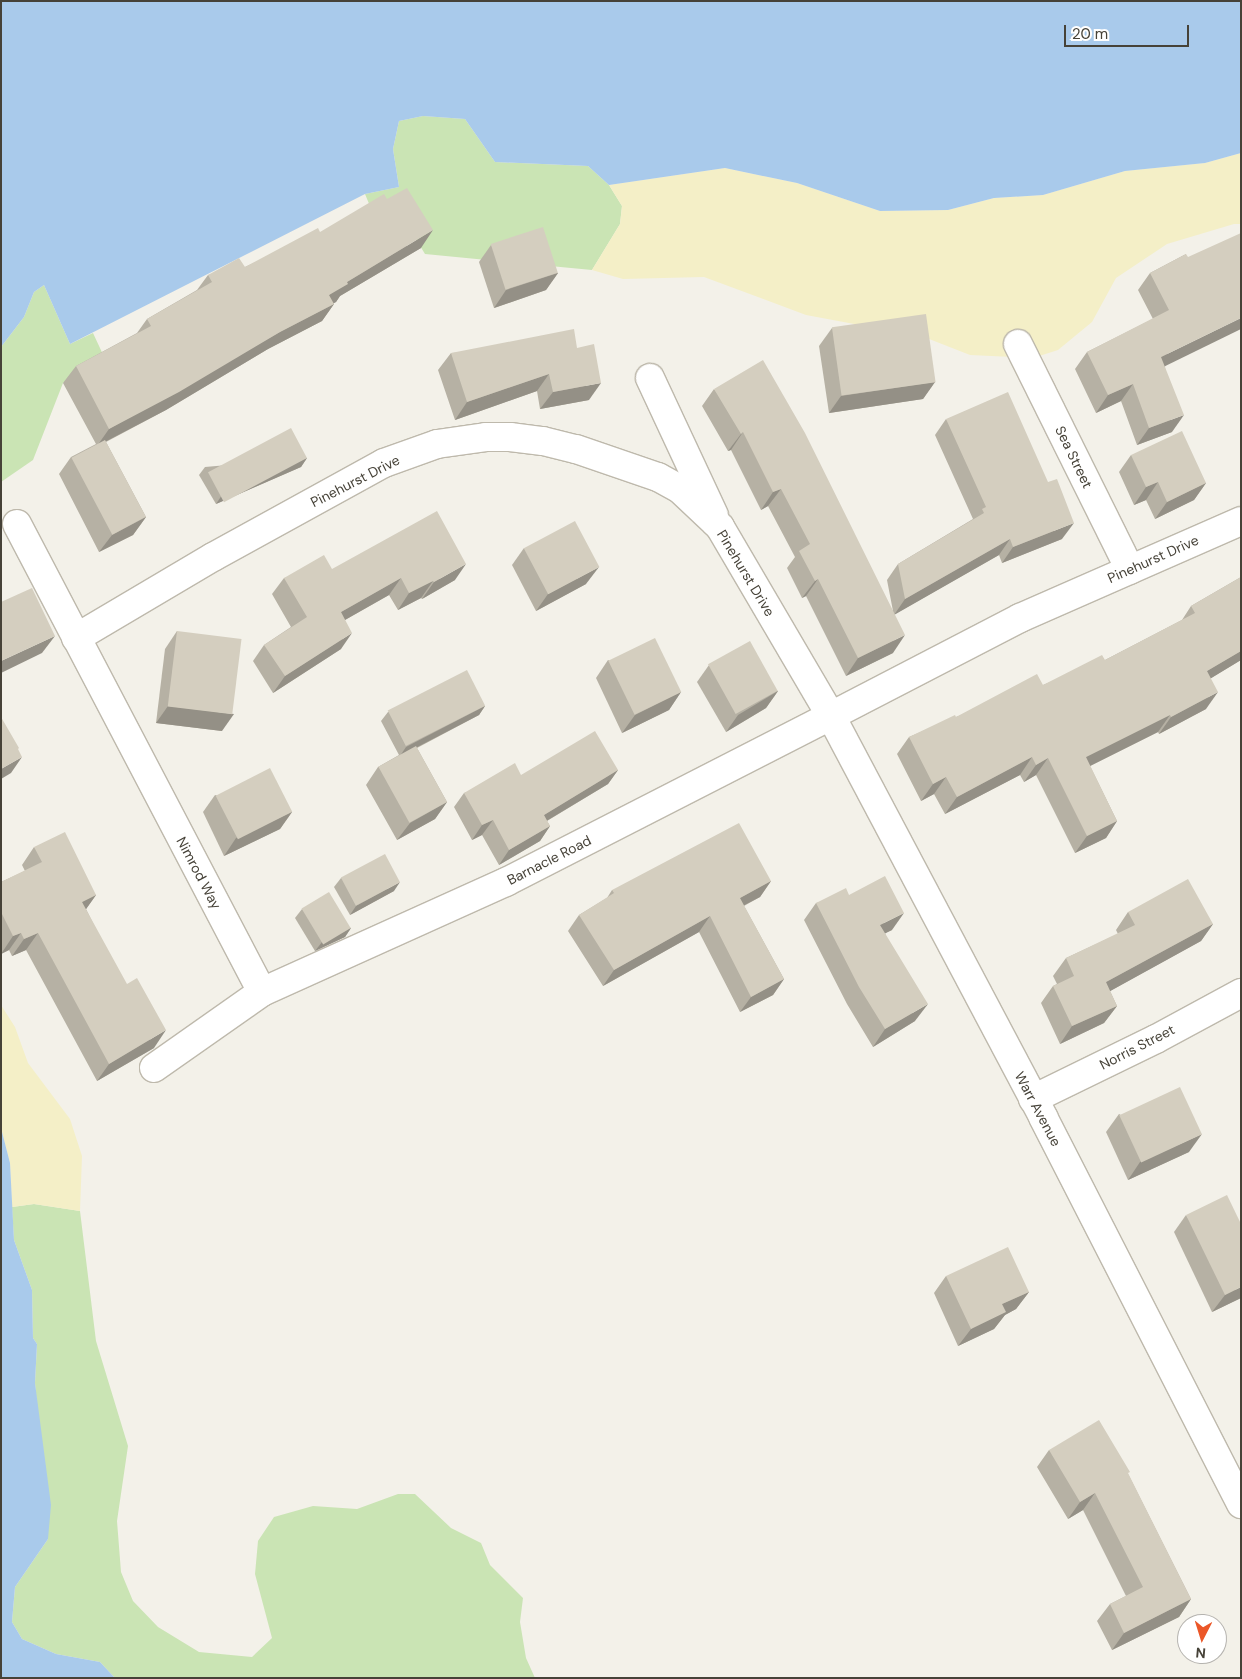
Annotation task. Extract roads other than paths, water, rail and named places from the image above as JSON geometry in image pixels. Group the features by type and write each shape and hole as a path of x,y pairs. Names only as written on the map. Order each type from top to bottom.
{"street":[{"name":"Sea Street","path":"1018,344 1130,570"},
{"path":"650,378 720,527"},
{"name":"Pinehurst Drive","path":"76,638 213,557 384,463 437,444 486,437 510,437 543,441 576,449 658,477 681,490 720,527 831,716 1020,618 1241,521"},
{"name":"Nimrod Way","path":"17,524 262,992"},
{"name":"Barnacle Road","path":"262,992 506,882 831,716"},
{"name":"Warr Avenue","path":"831,716 1033,1099 1241,1504"},
{"path":"154,1068 262,992"},
{"name":"Norris Street","path":"1033,1099 1156,1039 1241,993"}],"water":[{"path":"1,1 1241,1 1241,153 1205,163 1125,171 1043,195 994,198 948,210 880,211 797,183 725,168 609,185 588,166 495,162 465,119 423,116 399,121 393,149 399,187 365,194 70,344 44,285 34,292 24,317 1,347"},
{"path":"1,1128 10,1163 14,1240 32,1290 33,1338 37,1344 35,1383 51,1505 48,1539 15,1587 12,1622 22,1639 56,1654 100,1662 115,1678 1,1678"}]}
